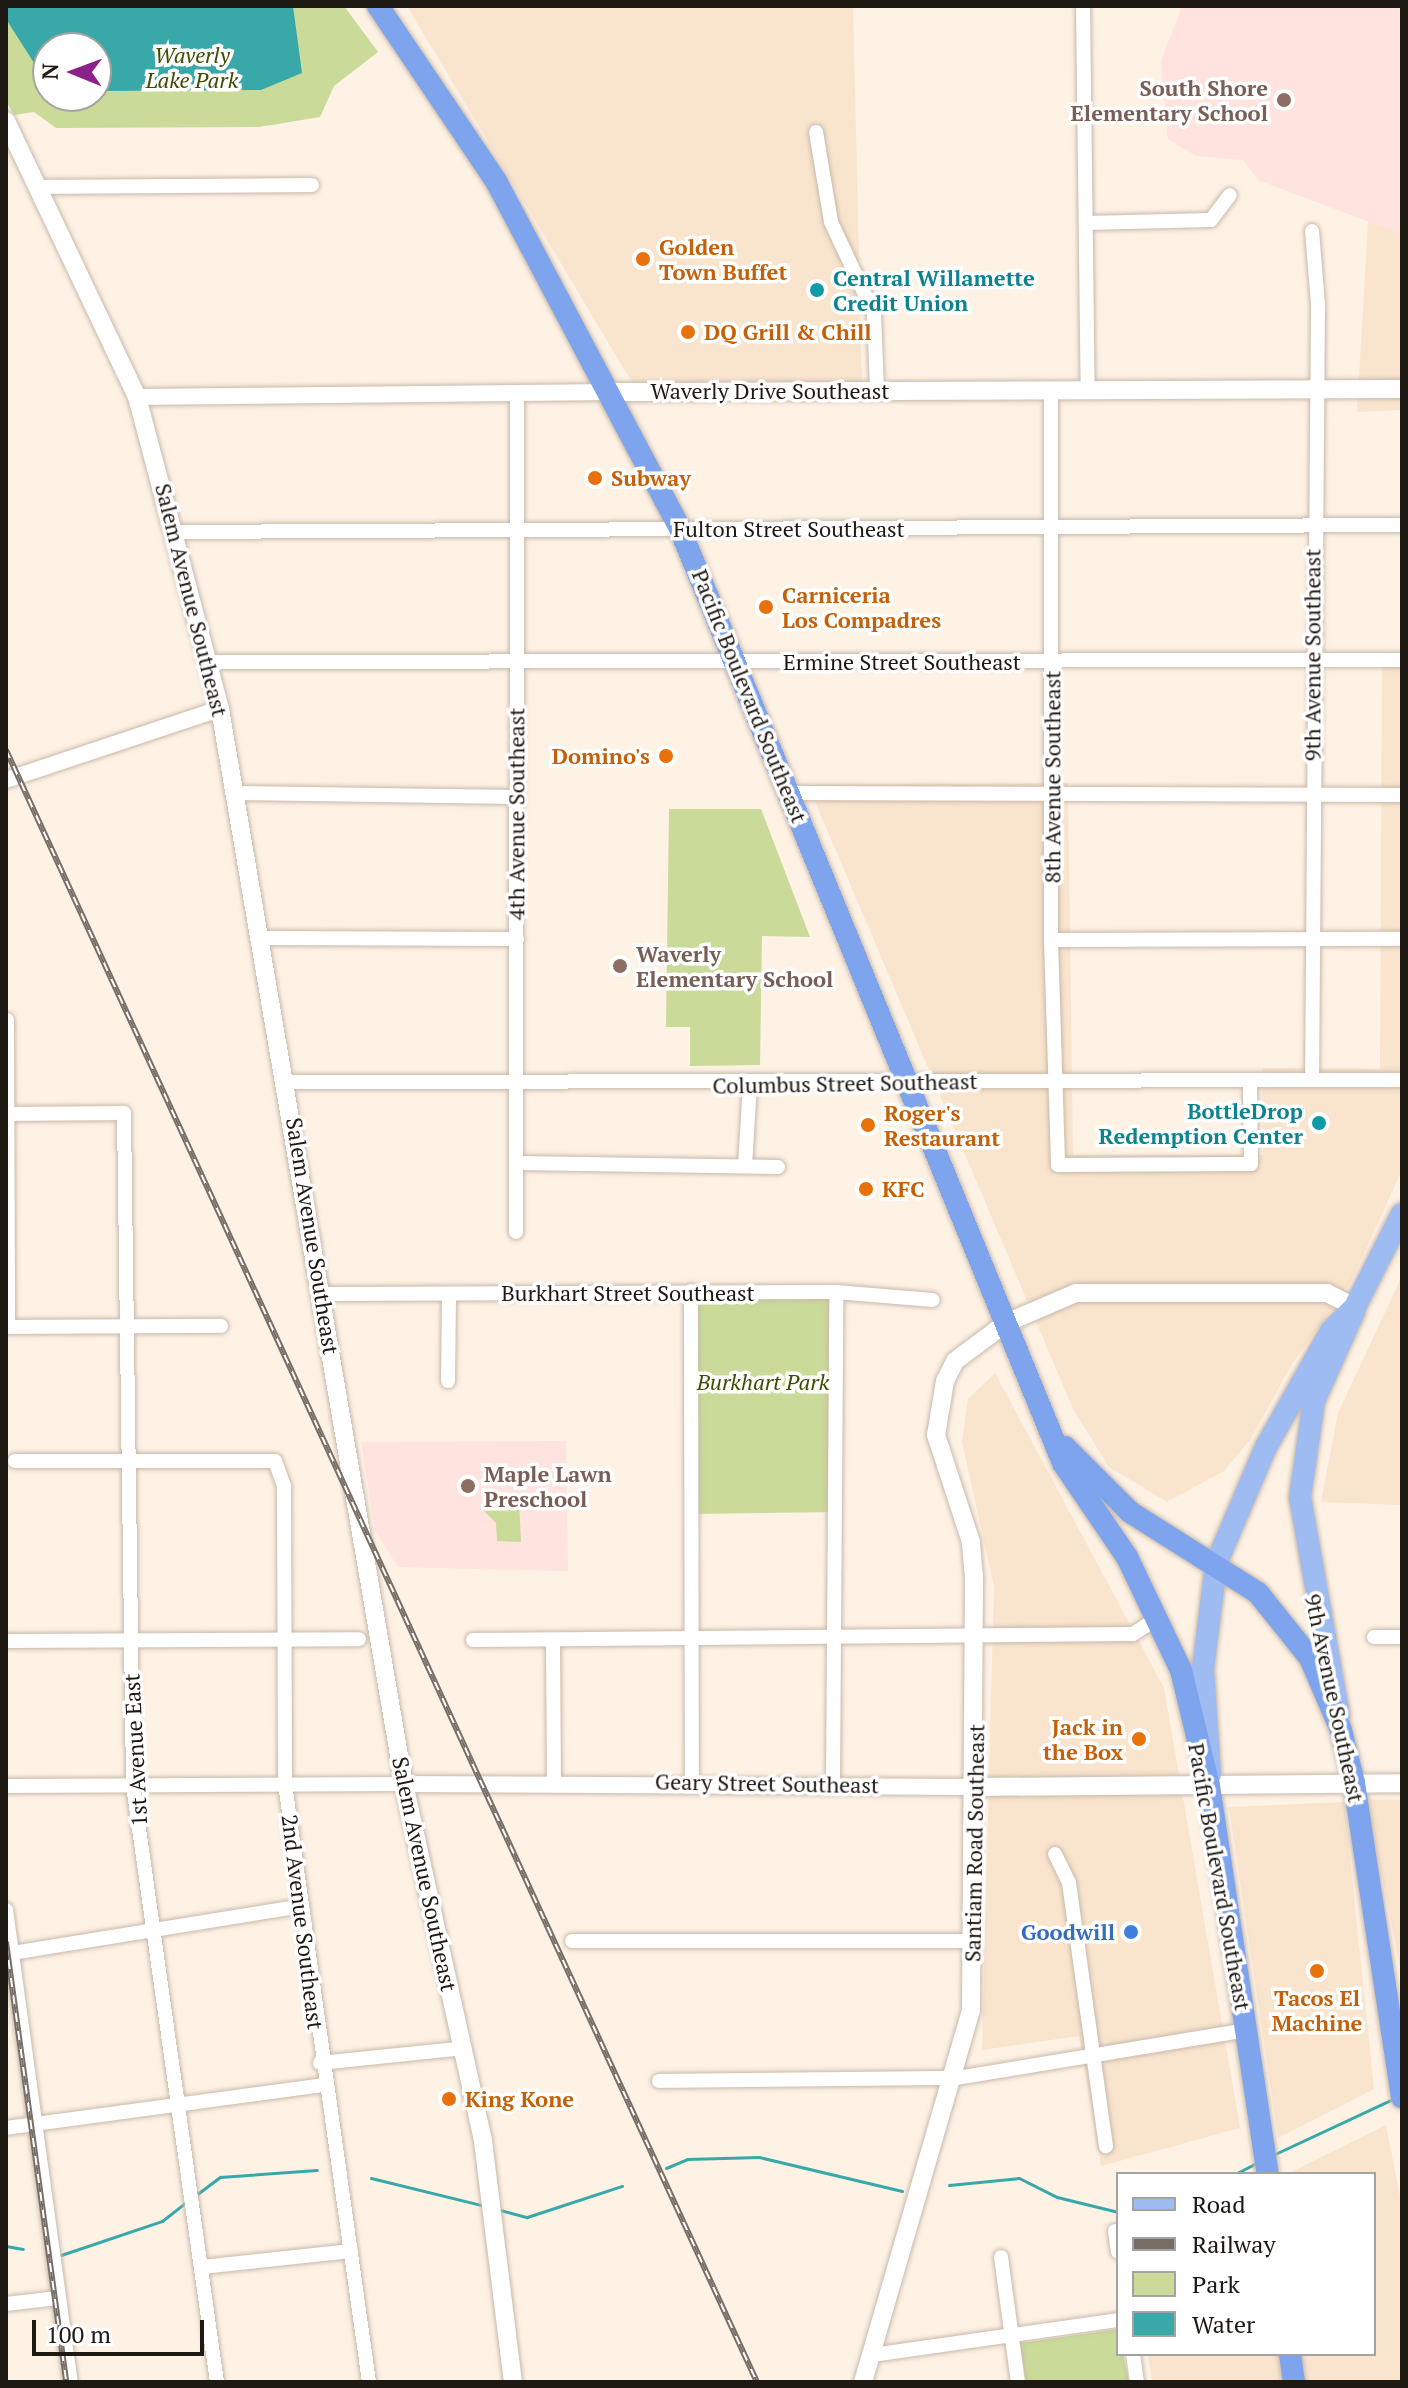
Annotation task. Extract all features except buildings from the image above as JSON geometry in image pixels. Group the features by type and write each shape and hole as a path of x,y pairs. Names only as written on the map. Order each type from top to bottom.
{"highway":[{"name":"Pacific Boulevard Southeast","path":"378,6 496,181 614,392 680,529 738,662 1047,1424 1082,1497 1127,1557 1181,1670 1209,1786 1268,2172"},
{"name":"Pacific Boulevard Southeast","path":"1047,1424 1130,1512 1216,1564 1285,1621 1341,1730"},
{"name":"9th Avenue Southeast","path":"1341,1730 1354,1783 1400,2090"},
{"path":"1290,2356 1294,2382"}],"main road":[{"name":"Salem Avenue Southeast","path":"6,121 137,397 176,532 220,709 264,938 404,1784 483,2141 497,2225 513,2382"},
{"name":"Waverly Drive Southeast","path":"614,392 1402,389"},
{"path":"1209,1786 1203,1669 1216,1564 1266,1447 1331,1331 1355,1307 1402,1214"},
{"path":"1006,1323 1076,1293 1327,1293 1355,1307"},
{"name":"9th Avenue Southeast","path":"1341,1730 1300,1497 1314,1401 1355,1307"},
{"name":"Santiam Road Southeast","path":"863,2382 969,2036 976,1787 976,1636 971,1542 936,1435 936,1405 955,1361 1006,1323"},
{"name":"Geary Street Southeast","path":"976,1787 1402,1783"}],"street":[{"path":"1083,6 1088,390"},
{"path":"816,132 829,213 874,314 877,390"},
{"path":"39,187 312,185"},
{"path":"1086,223 1211,220 1230,195"},
{"name":"9th Avenue Southeast","path":"1312,231 1318,304 1312,390 1312,1080"},
{"name":"8th Avenue Southeast","path":"1051,390 1054,798 1051,940 1058,1165 1251,1164 1250,1084"},
{"name":"Waverly Drive Southeast","path":"137,397 517,396 614,392"},
{"name":"4th Avenue Southeast","path":"516,1232 517,396"},
{"name":"Fulton Street Southeast","path":"176,532 1402,525"},
{"name":"Ermine Street Southeast","path":"209,662 515,664 1402,660"},
{"path":"6,780 220,709"},
{"path":"238,793 516,797"},
{"path":"790,793 1054,798 1402,795"},
{"path":"264,938 517,939"},
{"path":"1051,940 1402,939"},
{"path":"7,1020 7,1327 221,1326"},
{"name":"Columbus Street Southeast","path":"288,1082 750,1085 908,1081 1250,1084 1402,1080"},
{"path":"745,1166 750,1085"},
{"name":"1st Avenue East","path":"7,1114 124,1113 133,1786 217,2382"},
{"path":"518,1163 778,1167"},
{"path":"691,1291 692,1780"},
{"path":"833,1783 836,1292"},
{"name":"Burkhart Street Southeast","path":"323,1294 836,1292 933,1300"},
{"path":"448,1381 449,1294"},
{"path":"15,1461 128,1464"},
{"name":"2nd Avenue Southeast","path":"128,1464 275,1461 284,1486 285,1784 323,2085 369,2382"},
{"path":"473,1640 834,1641 1133,1634 1158,1618"},
{"path":"1374,1637 1402,1637"},
{"path":"6,1641 283,1642 359,1639"},
{"path":"553,1641 554,1782"},
{"name":"Geary Street Southeast","path":"6,1786 692,1780 976,1787"},
{"path":"1055,1854 1069,1883 1106,2146"},
{"path":"9,1954 302,1906"},
{"path":"6,1910 62,2382"},
{"path":"572,1941 973,1941"},
{"path":"6,1980 31,2124"},
{"path":"659,2081 957,2078 1092,2053 1246,2030"},
{"path":"320,2063 464,2048"},
{"path":"6,2128 323,2085"},
{"path":"1115,2231 1116,2238"},
{"path":"202,2267 351,2251"},
{"path":"1001,2257 1018,2382"},
{"path":"6,2304 54,2298"},
{"path":"54,2298 71,2382"},
{"path":"872,2355 1116,2320"},
{"path":"1133,2356 1137,2382"}],"shaded area":[{"path":"407,6 853,6 862,383 633,384"},
{"name":"South Shore Elementary School","path":"1182,6 1402,6 1401,234 1258,180 1243,160 1196,156 1168,139 1161,61"},
{"path":"1402,176 1402,410 1357,412 1368,223"},
{"path":"1382,655 1402,655 1402,1170 1349,1286 1292,1364 1250,1440 1224,1471 1167,1502 1109,1467 1074,1411 808,785 1068,783 1073,1155 1263,1155 1262,1068 1380,1069"},
{"path":"1402,1276 1402,1505 1321,1502 1338,1413"},
{"path":"995,1373 1164,1688 1240,2128 1101,2166 1079,2036 982,2050 994,1586 962,1442 968,1399"},
{"name":"Maple Lawn Preschool","path":"566,1441 568,1571 398,1567 375,1531 361,1442"},
{"path":"1367,1799 1402,1800 1402,1978"},
{"path":"1344,1802 1374,2089 1278,2138 1229,1807"},
{"path":"1386,2125 1402,2206 1402,2382 1152,2382 1148,2356 1376,2356 1376,2172 1291,2172"}],"green space":[{"name":"Waverly Lake Park","path":"6,6 344,6 378,52 334,86 320,117 259,127 56,128 34,112 14,115 6,101"},
{"path":"669,809 761,809 810,937 762,936 760,1065 690,1066 690,1027 666,1027"},
{"name":"Burkhart Park","path":"691,1291 836,1292 835,1512 691,1514"},
{"path":"490,1494 519,1502 521,1542 497,1541 496,1523 483,1510"},
{"path":"1116,2329 1116,2356 1124,2356 1129,2382 1026,2382 1020,2343"}],"water":[{"path":"6,6 293,6 302,73 261,90 112,91 112,32 32,32 32,60 6,19"}],"waterway":[{"path":"1275,2154 1395,2098"},
{"path":"666,2168 687,2159 759,2157 902,2191"},
{"path":"1239,2172 1257,2163"},
{"path":"196,2195 220,2177 317,2170"},
{"path":"371,2178 485,2206"},
{"path":"949,2185 1019,2178 1057,2197 1116,2212"},
{"path":"500,2210 527,2217 622,2186"},
{"path":"61,2255 162,2221 186,2202"},
{"path":"6,2246 23,2249"}],"railway":[{"path":"6,750 757,2382"},
{"path":"6,1942 66,2382"}],"place":[{"name":"South Shore Elementary School","path":"1284,100"},
{"name":"Golden Town Buffet","path":"643,259"},
{"name":"Central Willamette Credit Union","path":"817,290"},
{"name":"DQ Grill & Chill","path":"688,332"},
{"name":"Subway","path":"595,478"},
{"name":"Carniceria Los Compadres","path":"766,607"},
{"name":"Domino's","path":"666,756"},
{"name":"Waverly Elementary School","path":"620,966"},
{"name":"BottleDrop Redemption Center","path":"1319,1123"},
{"name":"Roger's Restaurant","path":"868,1125"},
{"name":"KFC","path":"866,1189"},
{"name":"Maple Lawn Preschool","path":"468,1486"},
{"name":"Jack in the Box","path":"1139,1739"},
{"name":"Goodwill","path":"1131,1932"},
{"name":"Tacos El Machine","path":"1317,1971"},
{"name":"King Kone","path":"449,2099"}]}
